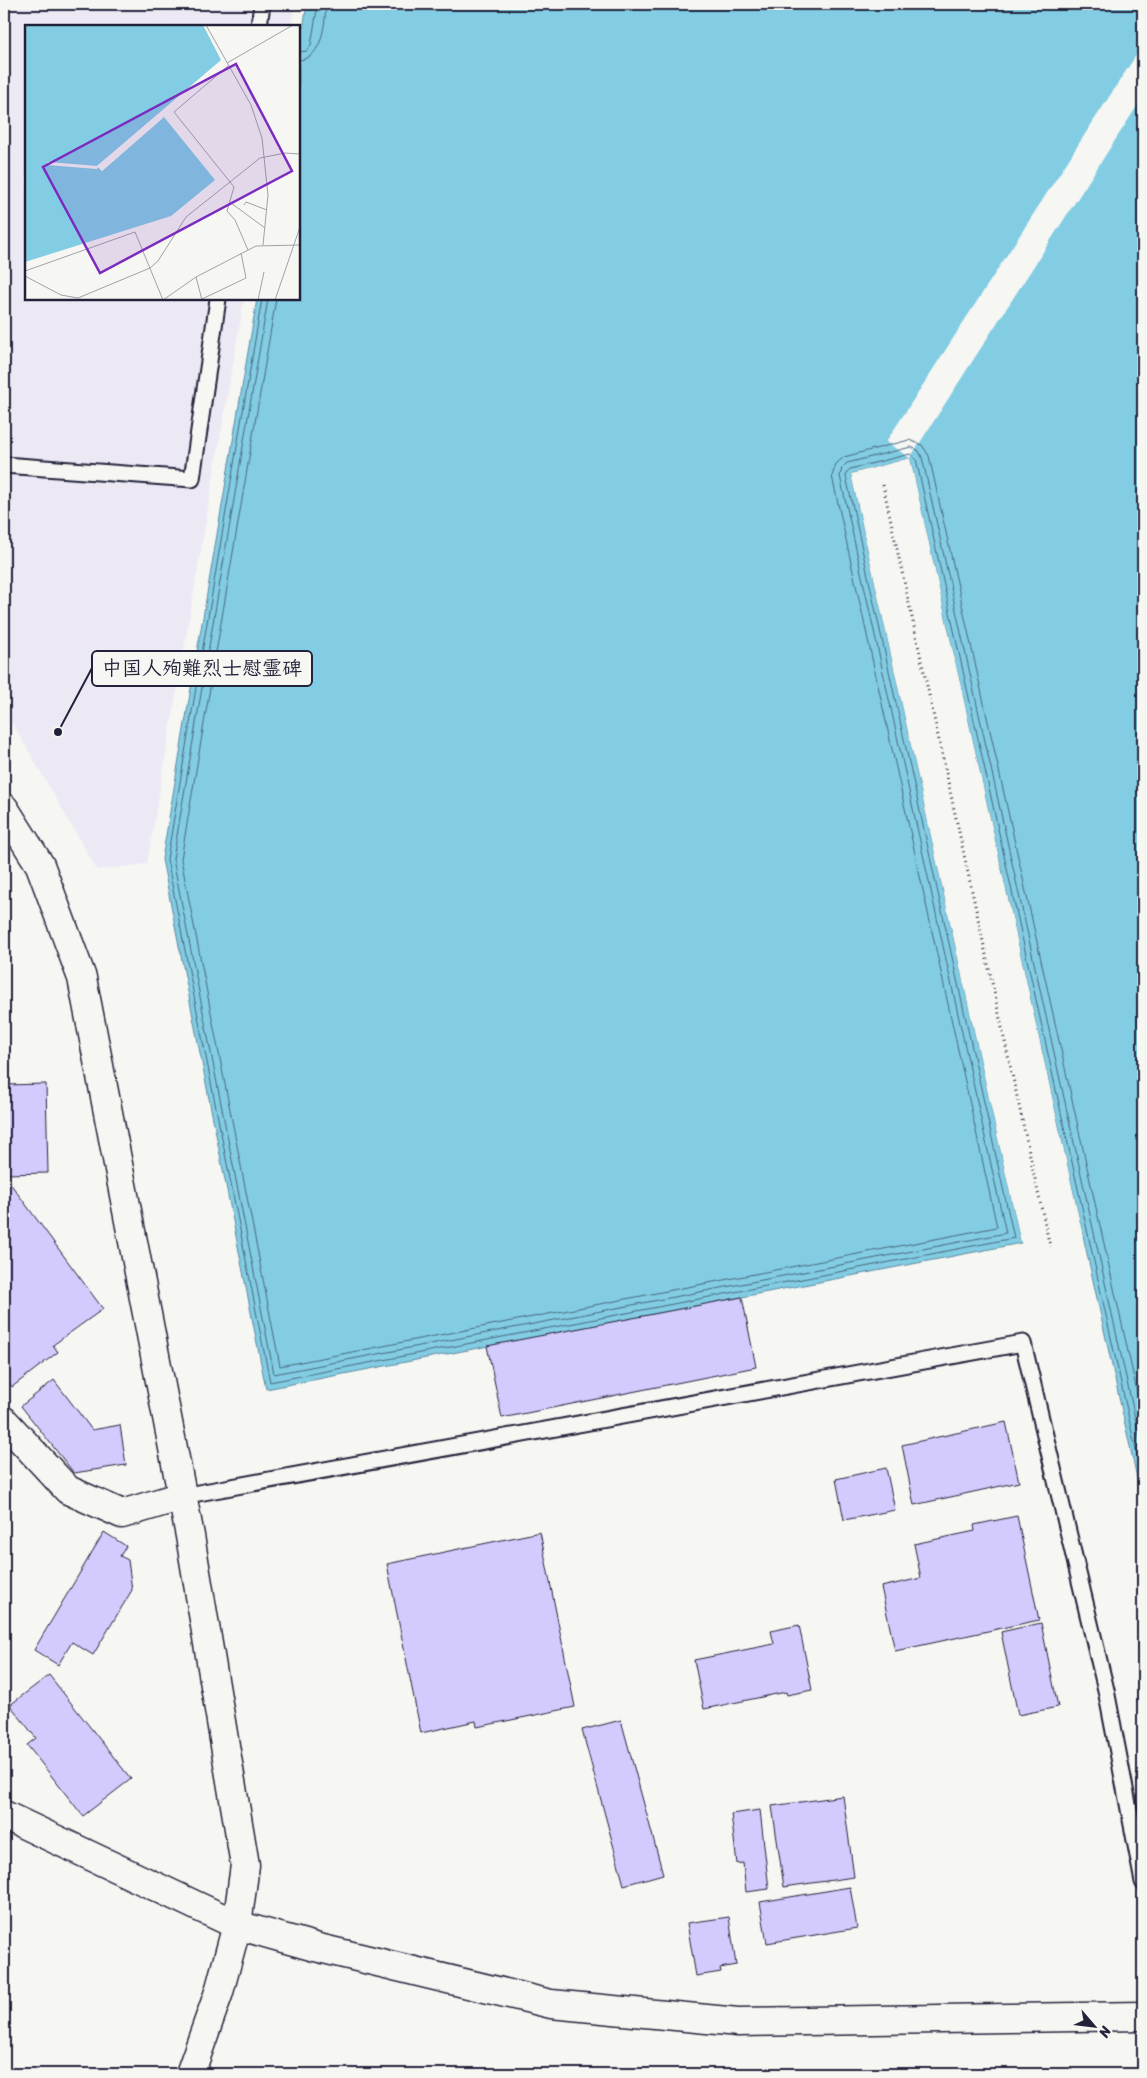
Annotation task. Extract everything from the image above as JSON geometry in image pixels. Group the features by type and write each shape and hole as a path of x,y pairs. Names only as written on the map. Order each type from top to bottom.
{"street":[{"path":"4,808 40,865 82,978 182,1496 245,1865 237,1925 219,1992 190,2074"},
{"path":"4,1421 68,1490 122,1514 182,1496"},
{"path":"4,1815 237,1925 314,1947 551,2004 738,2022 1143,2016"}],"lane":[{"path":"259,25 262,4"},
{"path":"4,465 192,479 218,300"},
{"path":"182,1496 1023,1343 1106,1690 1143,1882"}],"path":[{"path":"883,485 1050,1247"}],"shaded area":[{"path":"4,4 295,4 291,25 25,25 25,300 244,300 147,864 97,870 16,729 4,713"}],"water":[{"path":"307,4 1143,4 1143,1505 910,458 851,474 1021,1243 266,1389 162,859 257,300 300,300 300,49"}],"pier":[{"path":"1142,46 1143,97 910,458 886,442"},
{"path":"910,458 1083,1236 1081,1236 909,461 854,476 1023,1242 1021,1243 851,474"}],"building":[{"path":"46,1084 48,1173 4,1174 4,1085"},
{"path":"4,1175 103,1309 53,1345 58,1352 12,1387 4,1375"},
{"path":"742,1297 756,1367 502,1418 487,1346"},
{"path":"54,1380 92,1430 120,1425 126,1465 74,1473 21,1406"},
{"path":"1006,1422 1019,1482 914,1505 902,1445"},
{"path":"886,1468 895,1510 844,1520 836,1479"},
{"path":"1017,1516 1039,1620 895,1651 881,1587 921,1578 914,1544 975,1531 974,1525"},
{"path":"104,1532 126,1546 120,1556 128,1560 132,1590 93,1655 72,1642 58,1665 34,1650"},
{"path":"540,1532 575,1707 477,1727 476,1721 421,1733 387,1564"},
{"path":"1041,1623 1058,1707 1018,1715 1001,1632"},
{"path":"799,1625 812,1690 787,1695 786,1692 704,1709 694,1660 774,1644 771,1631"},
{"path":"49,1675 131,1779 83,1816 27,1745 36,1738 10,1705"},
{"path":"621,1720 663,1874 624,1885 582,1730"},
{"path":"843,1796 854,1877 784,1887 772,1806"},
{"path":"760,1810 769,1889 746,1892 743,1863 737,1864 731,1814"},
{"path":"850,1887 857,1928 767,1943 760,1902"},
{"path":"729,1917 736,1965 720,1968 721,1972 696,1976 687,1923"}],"place":[{"name":"中国人殉難烈士慰霊碑","path":"58,732"}]}
